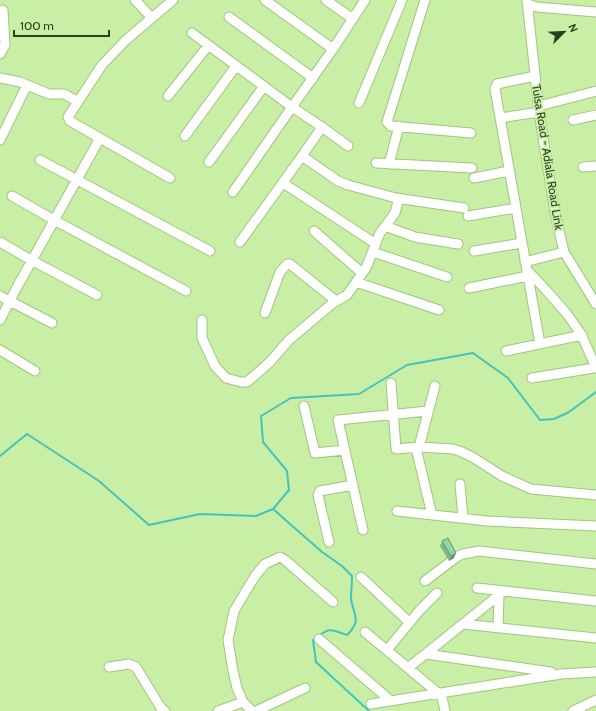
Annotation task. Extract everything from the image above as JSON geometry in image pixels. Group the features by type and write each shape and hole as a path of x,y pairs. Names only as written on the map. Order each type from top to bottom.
{"street":[{"path":"135,0 152,18"},
{"path":"170,178 70,121 68,117 102,65 126,40 173,0"},
{"path":"265,0 333,49"},
{"path":"326,0 353,19"},
{"path":"233,192 333,49 365,0"},
{"path":"359,103 402,0"},
{"path":"425,0 387,122 392,126 471,133"},
{"path":"527,2 537,7 596,12"},
{"name":"Tulsa Road - Adiala Road Link","path":"527,2 539,109 555,214 564,252 596,304"},
{"path":"0,54 5,45 2,10"},
{"path":"229,17 313,78"},
{"path":"192,33 292,107 348,146"},
{"path":"168,96 208,46"},
{"path":"185,136 236,66"},
{"path":"535,76 497,84 495,89 540,344"},
{"path":"0,78 27,85 49,94 64,94 77,102"},
{"path":"0,140 27,85"},
{"path":"208,162 264,86"},
{"path":"500,118 539,109 596,91"},
{"path":"573,120 596,115"},
{"path":"389,164 399,126"},
{"path":"240,242 322,127"},
{"path":"0,320 100,138"},
{"path":"302,156 338,181 398,198 466,212 516,208"},
{"path":"40,160 210,252"},
{"path":"376,163 472,168"},
{"path":"583,167 596,166"},
{"path":"474,178 509,171"},
{"path":"283,183 374,248 447,277"},
{"path":"12,196 186,292"},
{"path":"202,320 202,338 215,366 226,378 240,382 247,382 270,362 289,340 336,301 347,295 362,273 385,226 395,212 398,198"},
{"path":"385,226 415,237 458,244"},
{"path":"314,231 362,273"},
{"path":"0,242 97,294"},
{"path":"474,251 522,243"},
{"path":"469,288 526,269 564,252"},
{"path":"265,313 280,272 286,264 290,264 336,301"},
{"path":"526,269 563,309 582,335 594,363 594,368 532,378"},
{"path":"356,282 439,310"},
{"path":"0,296 52,323"},
{"path":"506,351 582,335"},
{"path":"0,350 36,371"},
{"path":"391,383 396,449 448,448 462,452 502,476 531,489 596,495"},
{"path":"432,515 418,448 435,386"},
{"path":"304,406 315,453 345,450"},
{"path":"364,530 338,420 428,411"},
{"path":"460,484 463,518"},
{"path":"329,542 318,494 320,491 353,485"},
{"path":"397,511 487,521 596,526"},
{"path":"425,581 458,556 479,551 596,564"},
{"path":"252,711 243,702 237,688 232,671 228,640 234,611 255,576 265,564 280,557 333,602"},
{"path":"362,577 409,622"},
{"path":"477,588 501,593 596,601"},
{"path":"387,650 409,622 437,593"},
{"path":"408,668 501,593"},
{"path":"498,628 501,593"},
{"path":"463,624 596,638"},
{"path":"364,632 440,693 444,711"},
{"path":"319,639 390,701"},
{"path":"426,654 561,674"},
{"path":"109,667 130,664 136,667 165,711"},
{"path":"371,704 561,674 596,672"},
{"path":"256,711 305,688"},
{"path":"573,711 596,700"},
{"path":"218,711 243,702"}],"building":[{"path":"448,538 456,553 451,556 442,541"}],"waterway":[{"path":"0,456 27,434 99,481 149,525 200,514 256,516 273,509 289,490 287,471 263,442 261,416 291,398 359,394 407,365 473,353 508,378 540,420 554,419 569,412 596,392"},
{"path":"273,509 352,576 351,599 356,618 356,622 352,630 347,635 329,630 313,640 316,662 369,711"}]}
